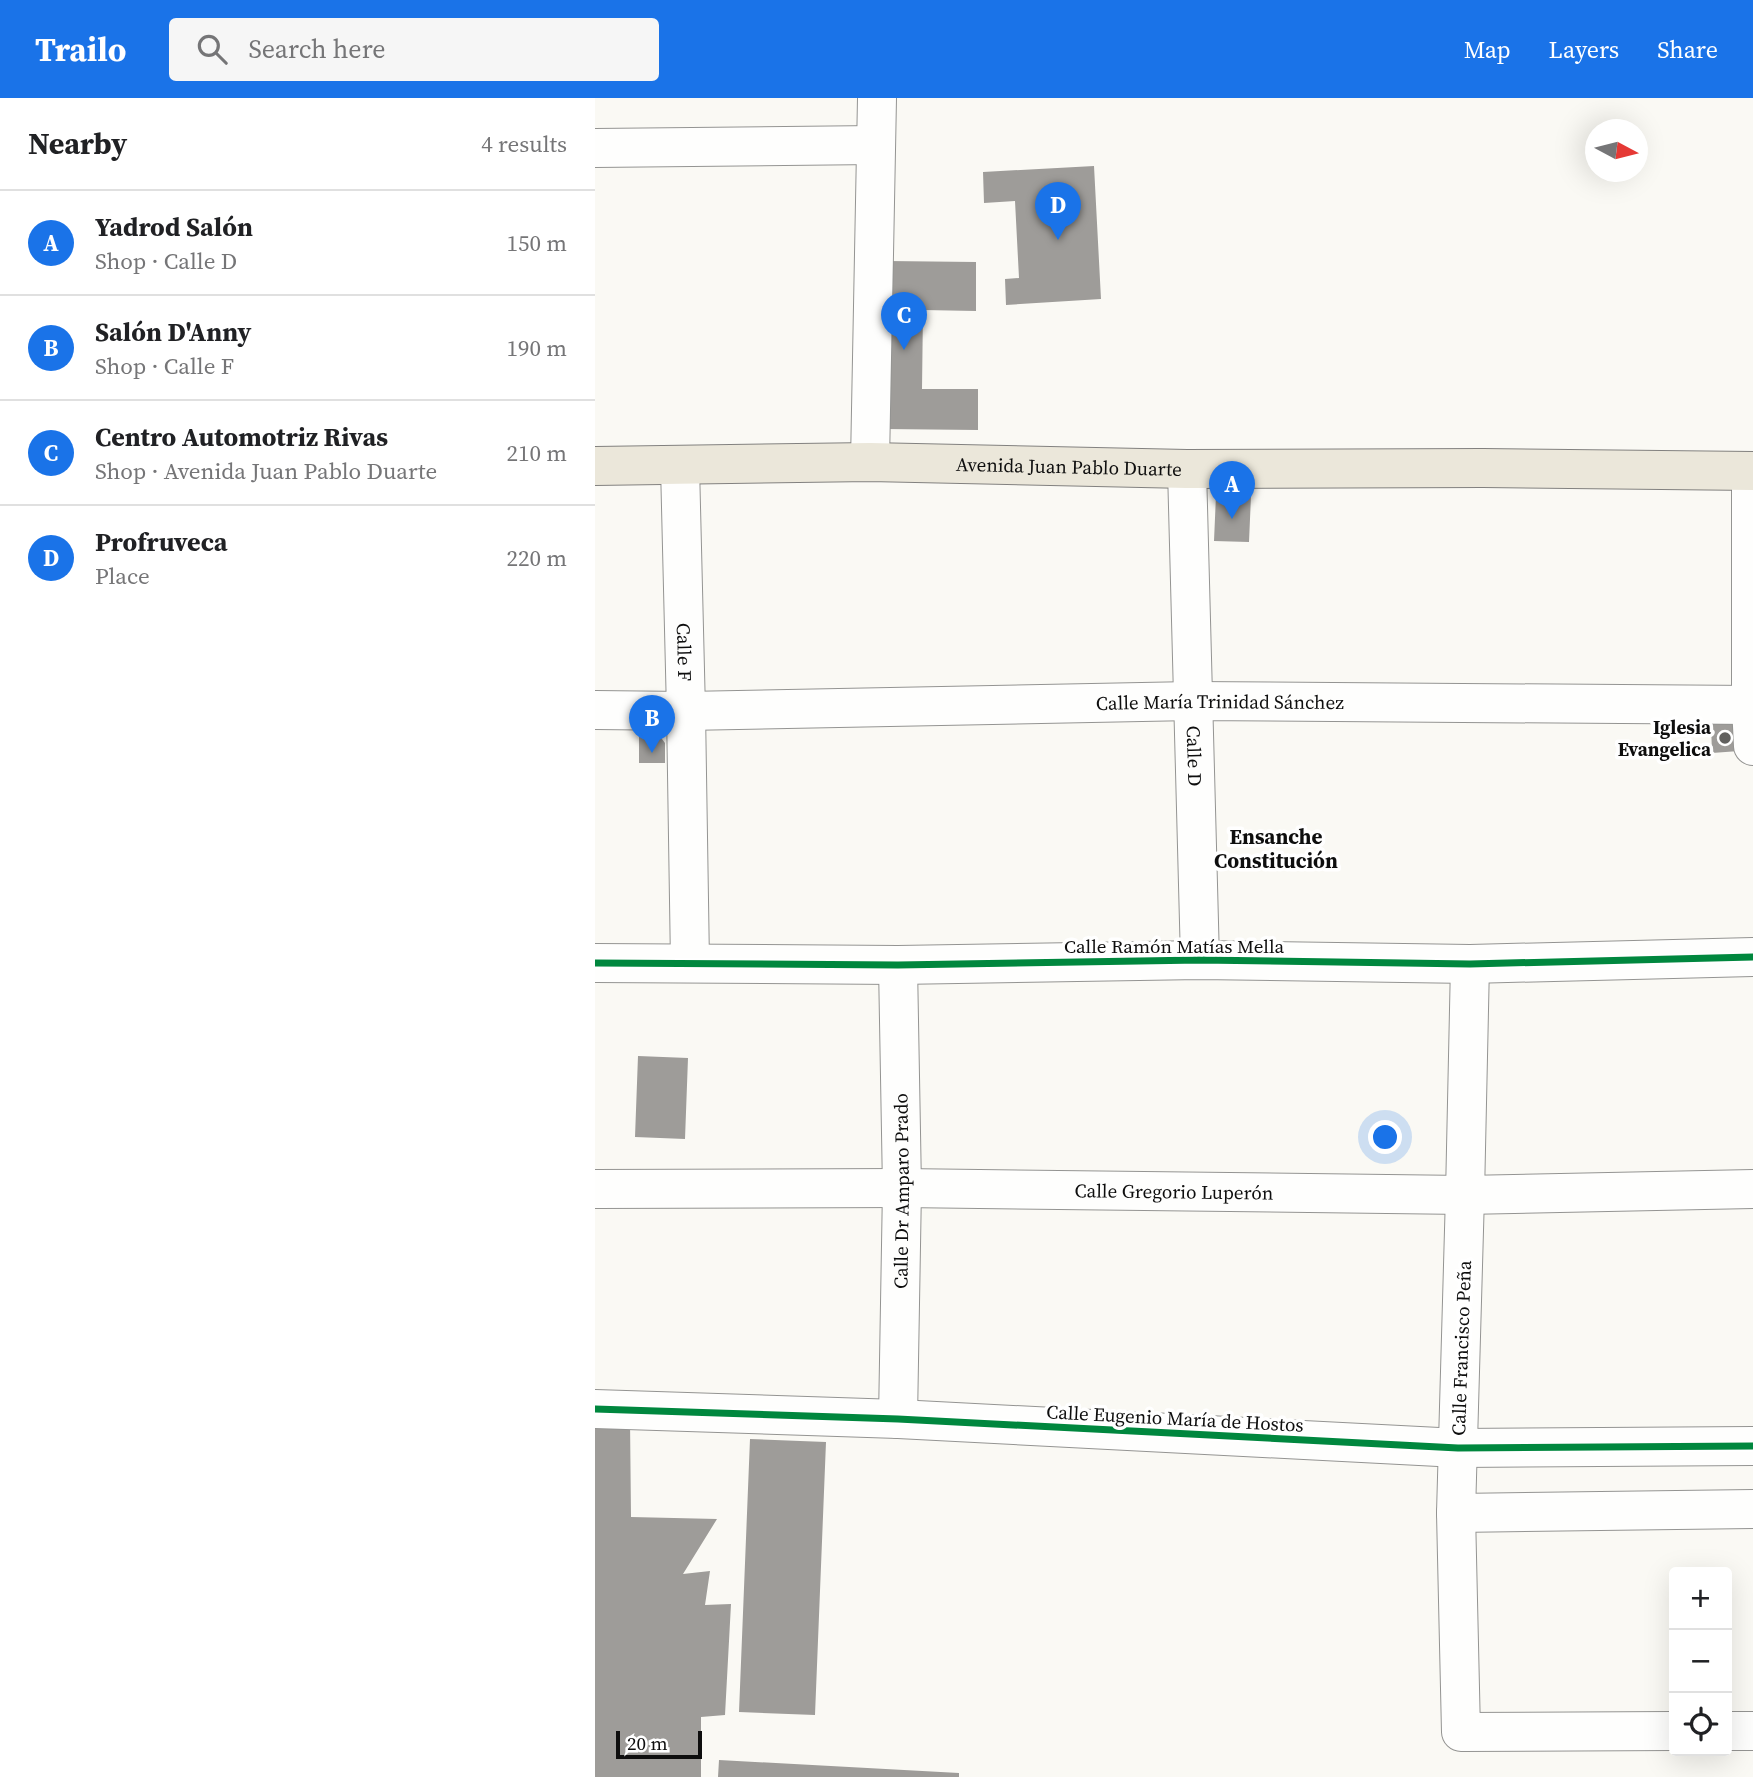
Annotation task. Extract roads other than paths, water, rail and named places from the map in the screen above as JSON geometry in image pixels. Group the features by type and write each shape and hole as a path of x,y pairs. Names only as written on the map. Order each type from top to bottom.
{"main road":[{"name":"Avenida Juan Pablo Duarte","path":"595,466 870,462 1187,469 1752,471"}],"street":[{"path":"870,462 877,98"},
{"path":"595,148 876,145"},
{"name":"Calle F","path":"680,466 691,963"},
{"name":"Calle D","path":"1187,469 1200,960"},
{"path":"1752,471 1753,746"},
{"name":"Calle María Trinidad Sánchez","path":"595,710 686,711 1192,701 1752,705"},
{"name":"Calle Ramón Matías Mella","path":"595,963 898,965 1200,960 1470,964 1753,957"},
{"name":"Calle Francisco Peña","path":"1470,964 1455,1513 1461,1732 1669,1731"},
{"name":"Calle Dr Amparo Prado","path":"898,965 902,1188 898,1419"},
{"name":"Calle Gregorio Luperón","path":"595,1189 902,1188 1465,1195 1753,1189"},
{"name":"Calle Eugenio María de Hostos","path":"595,1409 898,1419 1458,1448 1753,1446"},
{"path":"1455,1513 1753,1509"},
{"path":"1732,1731 1753,1731"}],"place":[{"name":"Profruveca","path":"1058,240"},
{"name":"Centro Automotriz Rivas","path":"904,350"},
{"name":"Yadrod Salón","path":"1232,519"},
{"name":"Iglesia Evangelica","path":"1725,738"},
{"name":"Salón D'Anny","path":"652,753"}],"district":[{"name":"Ensanche Constitución","path":"1276,849"}]}
